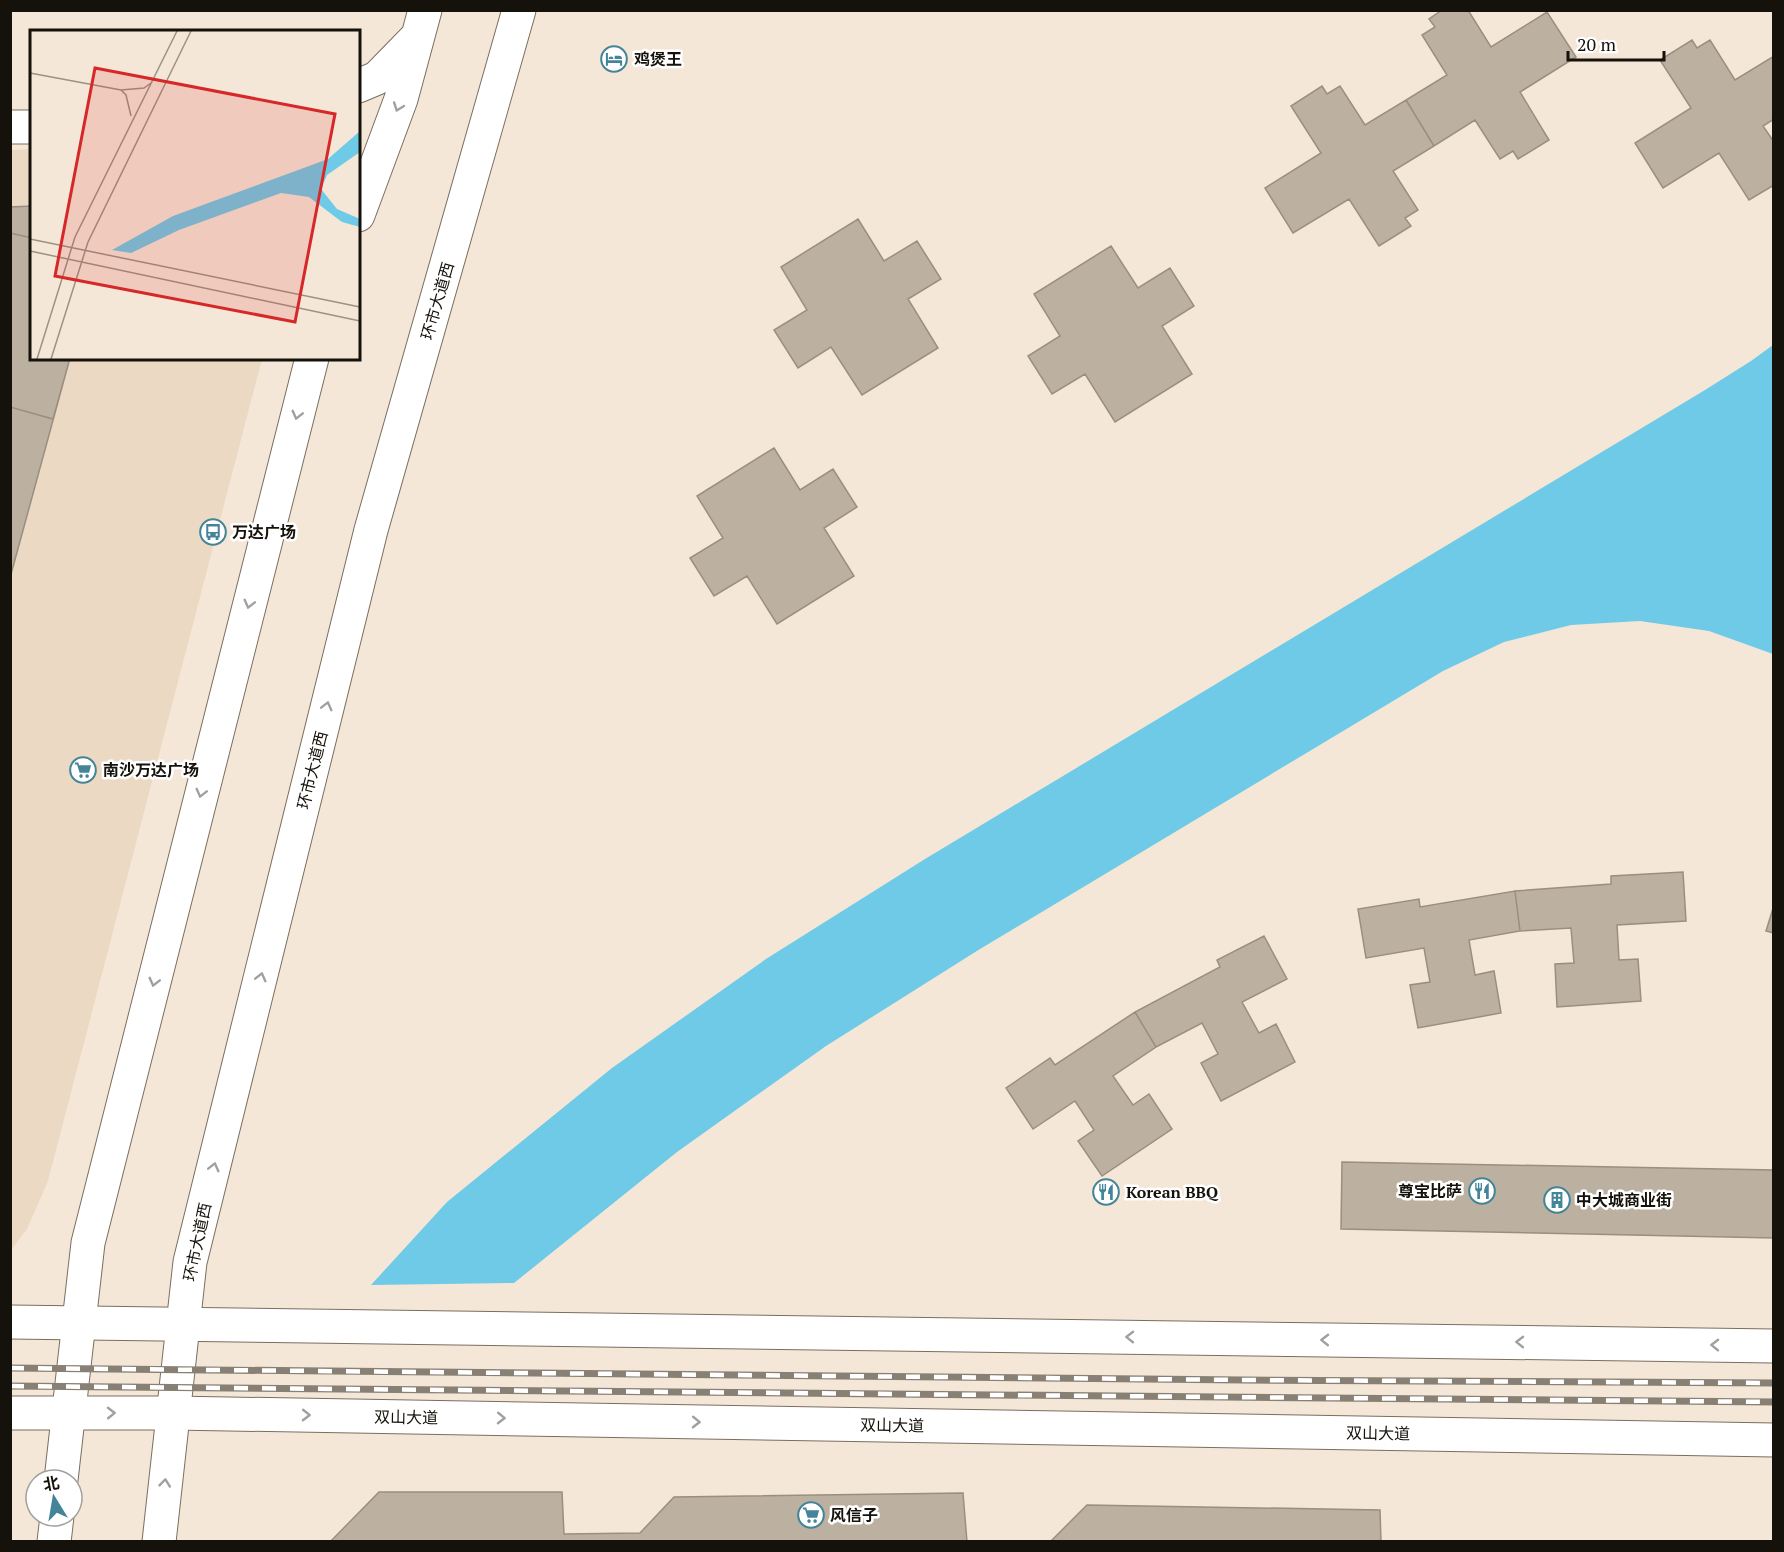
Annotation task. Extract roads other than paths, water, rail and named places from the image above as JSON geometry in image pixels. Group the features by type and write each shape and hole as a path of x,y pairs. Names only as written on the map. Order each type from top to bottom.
{"street":[{"name":"环市大道西","path":"159,1542 190,1262 371,530 519,10"},
{"path":"360,85 377,78 422,23"},
{"path":"360,210 401,99 422,23"},
{"path":"10,127 30,127"},
{"path":"62,1468 87,1243 311,360"},
{"path":"10,1322 1773,1346"},
{"name":"双山大道","path":"10,1413 173,1413 1773,1440"}],"water":[{"path":"1773,345 1773,654 1709,631 1640,621 1571,625 1504,642 1443,671 980,949 826,1046 677,1152 514,1283 371,1285 447,1202 612,1068 766,959 925,859 1705,390"}],"railway":[{"path":"10,1368 1774,1383"},
{"path":"10,1386 1774,1402"}],"place":[{"name":"鸡煲王","path":"614,59"},
{"name":"万达广场","path":"213,532"},
{"name":"南沙万达广场","path":"83,770"},
{"name":"尊宝比萨","path":"1482,1191"},
{"name":"Korean BBQ","path":"1106,1192"},
{"name":"中大城商业街","path":"1557,1200"},
{"name":"风信子","path":"811,1515"}]}
